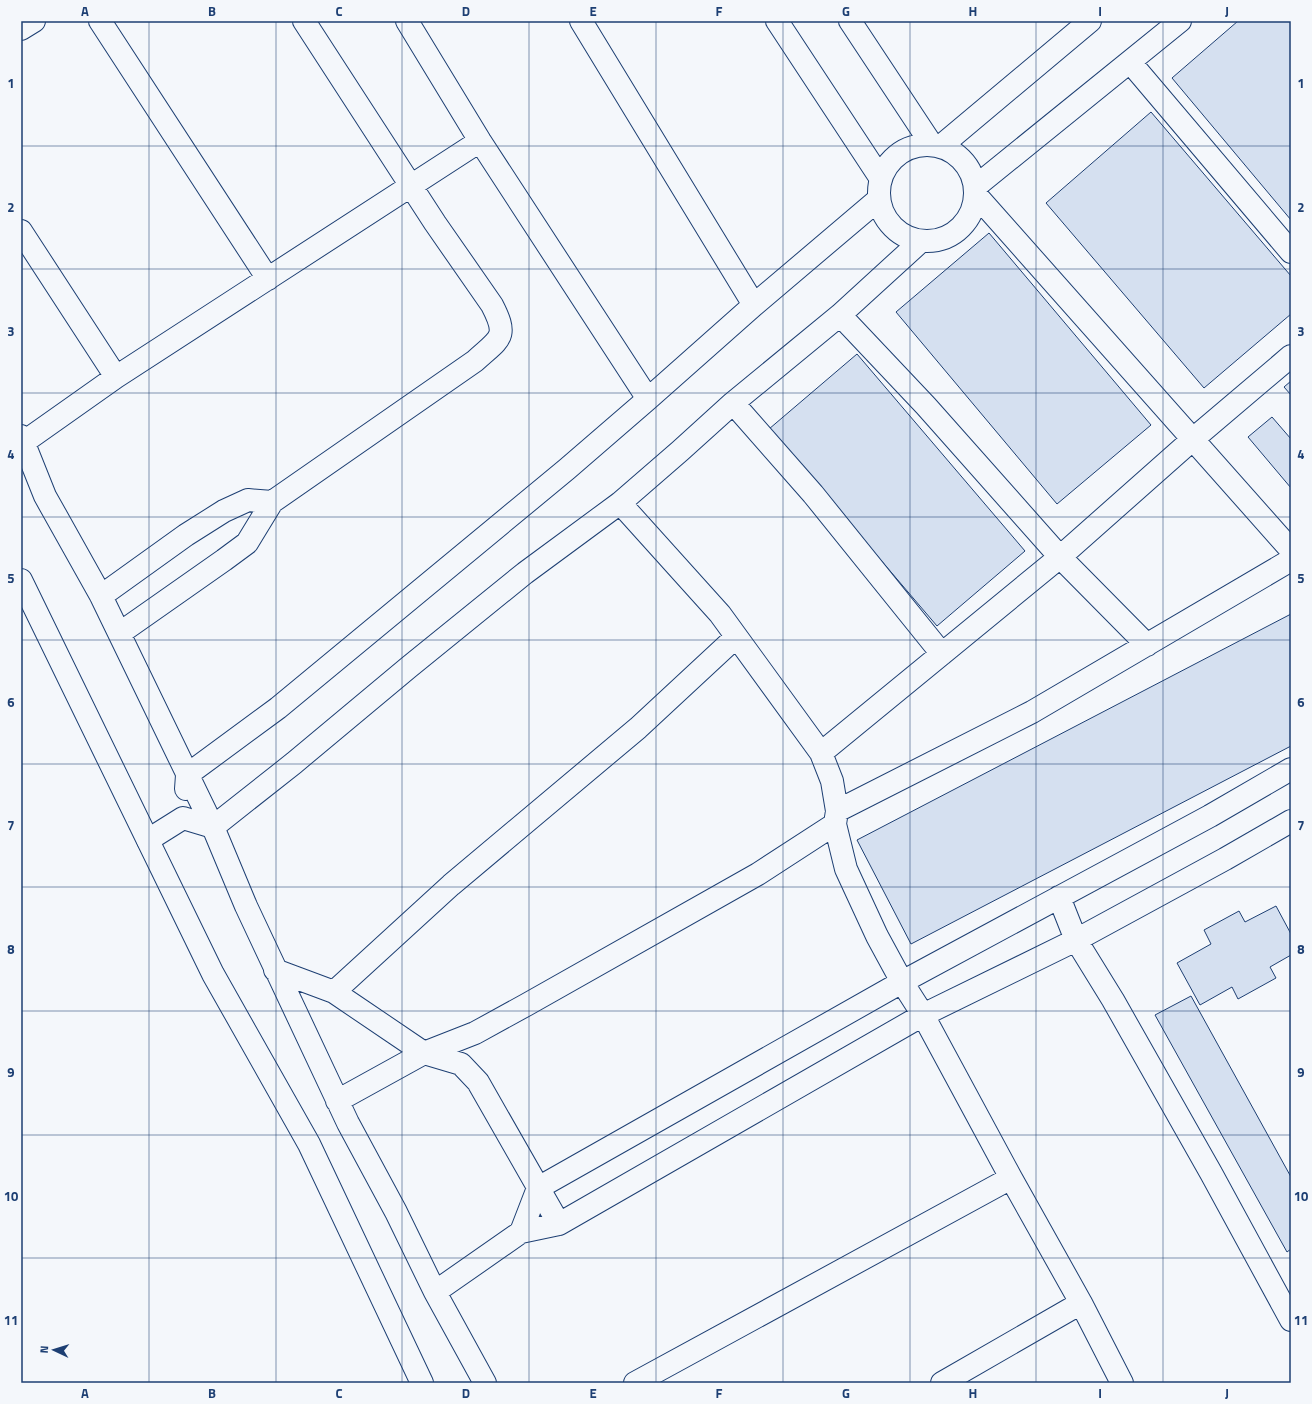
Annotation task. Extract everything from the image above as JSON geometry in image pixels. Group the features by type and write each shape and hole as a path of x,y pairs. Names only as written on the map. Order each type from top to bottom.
{"street":[{"path":"21,29 34,21"},
{"path":"100,21 268,279"},
{"path":"120,633 218,565 246,542 272,502 475,361 499,339 501,332 499,320 492,305 435,223 304,21"},
{"path":"407,21 480,141 648,399"},
{"path":"581,21 754,306"},
{"path":"183,818 187,775 278,708 567,469 648,399 754,306 880,189 889,164 901,153 916,146 936,146 948,149 961,159 970,172 975,191 970,216 962,227 950,236 937,240 921,241 906,237 894,228 884,214 880,189 777,21"},
{"path":"850,21 936,146"},
{"path":"936,146 1090,21"},
{"path":"975,191 1180,21"},
{"path":"1130,62 1291,252"},
{"path":"480,141 22,439 45,496 102,596 213,827 246,906 337,1101 396,1212 435,1292 485,1383"},
{"path":"975,191 1192,440 1291,550"},
{"path":"21,231 116,378"},
{"path":"213,827 294,763 524,573 620,503 733,403 840,315 921,241"},
{"path":"840,315 926,406 1060,557 1147,645"},
{"path":"821,754 1060,557 1192,440 1291,356"},
{"path":"733,403 813,494 942,654"},
{"path":"102,596 186,534 224,511 248,500 272,502"},
{"path":"620,503 720,614 821,754 832,781 836,818 846,869 876,936 923,1015 1011,1178 1081,1303 1122,1383"},
{"path":"337,1101 424,1053 475,1033 589,970 758,874 836,818 1032,712 1291,560"},
{"path":"21,580 213,974 309,1144 422,1383"},
{"path":"334,992 451,885 638,728 736,637"},
{"path":"521,1232 538,1188 902,982 1210,816 1291,769"},
{"path":"148,840 183,818 213,827"},
{"path":"435,1292 521,1232 559,1224 923,1015 1076,940 1225,859 1291,821"},
{"path":"1059,897 1076,940 1117,1007 1211,1173 1291,1320"},
{"path":"275,970 334,992 424,1053 461,1064 478,1082 559,1224"},
{"path":"635,1383 1011,1178"},
{"path":"942,1383 1081,1303"}],"building":[{"path":"1238,21 1291,21 1291,220 1172,78"},
{"path":"1151,112 1291,276 1291,314 1204,388 1046,203"},
{"path":"989,233 1151,425 1057,504 896,312"},
{"path":"857,354 1025,551 937,626 769,429"},
{"path":"1291,381 1291,395 1284,387"},
{"path":"1272,417 1291,439 1291,488 1248,437"},
{"path":"1291,614 1291,746 911,944 857,840"},
{"path":"1276,906 1291,934 1291,955 1270,967 1276,978 1238,999 1232,987 1200,1005 1177,963 1211,944 1204,930 1239,911 1245,922"},
{"path":"1191,996 1291,1177 1291,1249 1287,1252 1155,1015"}]}
